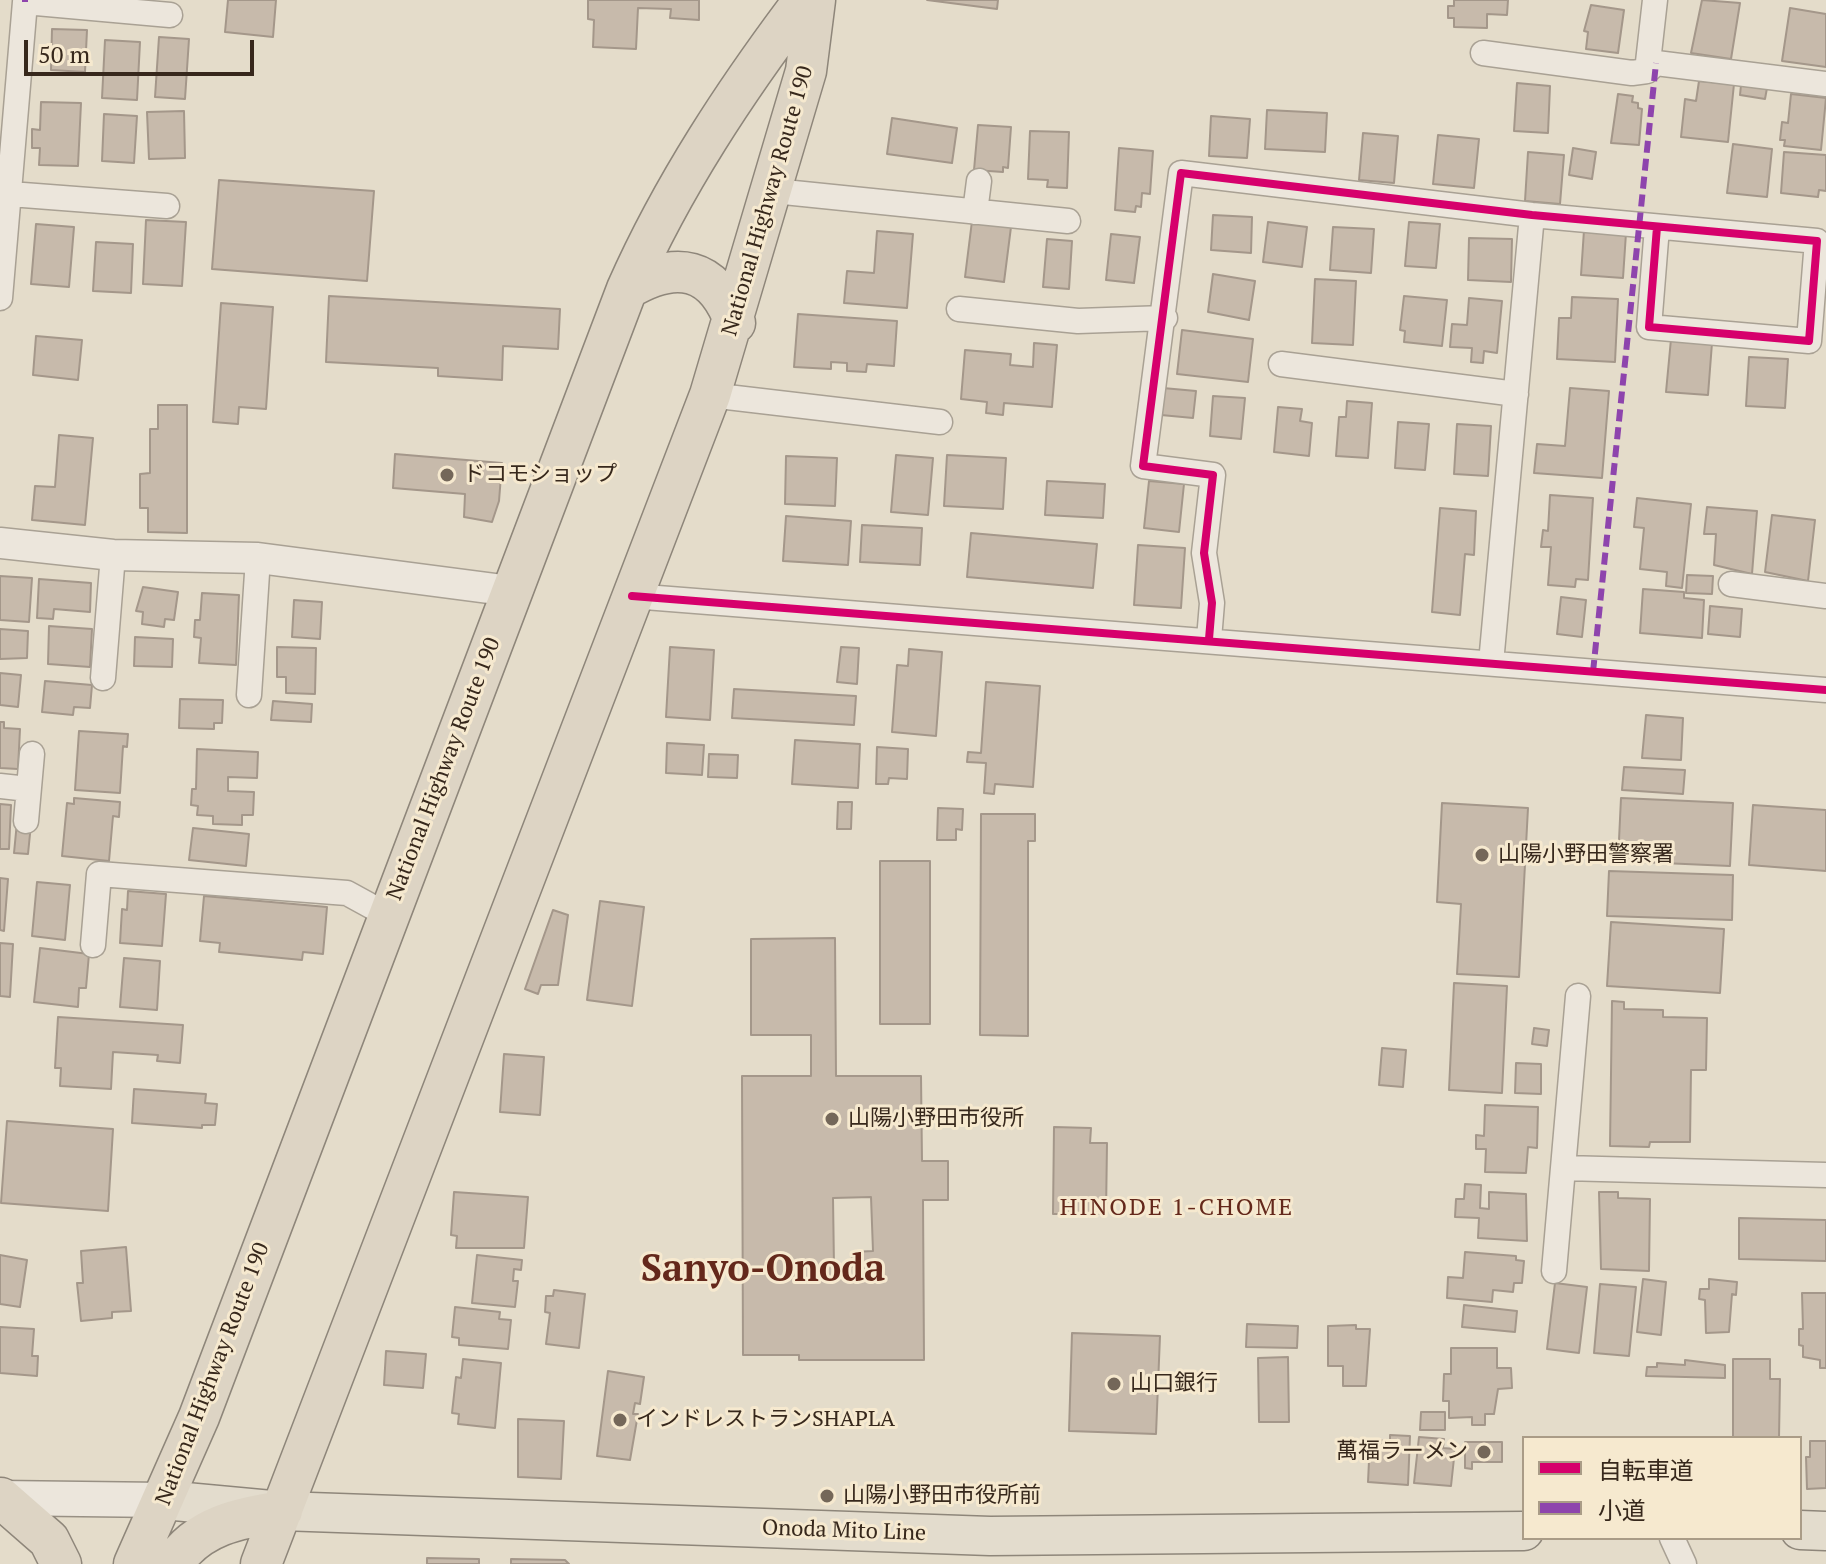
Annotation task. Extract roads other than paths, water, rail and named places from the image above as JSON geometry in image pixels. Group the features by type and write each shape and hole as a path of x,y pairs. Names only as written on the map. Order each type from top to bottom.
{"highway":[{"name":"National Highway Route 190","path":"134,1564 164,1500 627,289 655,225 678,187 748,74 804,0"},
{"name":"National Highway Route 190","path":"261,1564 710,395 735,323 806,71 815,0"},
{"path":"627,289 667,271 696,275 721,294 735,323"},
{"path":"0,1498 49,1540 61,1564"},
{"path":"173,1564 204,1532 247,1517 282,1511"}],"main road":[{"path":"0,1498 164,1500"},
{"name":"Onoda Mito Line","path":"164,1500 282,1511 990,1536 1522,1531"},
{"path":"1802,1530 1826,1531"}],"street":[{"path":"1647,71 1655,0"},
{"path":"0,298 25,2 170,15"},
{"path":"1483,53 1632,73 1647,71 1656,63 1826,84"},
{"path":"1209,639 1212,603 1204,553 1213,475 1143,466 1165,318 1181,173 1532,215 1817,241 1809,341 1649,327 1657,227"},
{"path":"975,212 979,181"},
{"path":"774,191 1068,221"},
{"path":"10,194 167,206"},
{"path":"1491,663 1532,215"},
{"path":"959,309 1078,321 1165,318"},
{"path":"1281,364 1516,394"},
{"path":"710,395 940,422"},
{"path":"0,543 113,555 258,558 511,591"},
{"path":"103,678 113,555"},
{"path":"249,695 258,558"},
{"path":"1731,584 1826,596"},
{"path":"632,596 1209,639 1826,690"},
{"path":"26,821 32,754"},
{"path":"0,786 28,789"},
{"path":"93,945 99,874 347,893 389,916"},
{"path":"1554,1271 1578,996"},
{"path":"1564,1168 1826,1175"},
{"path":"1673,1540 1684,1564"}],"place":[{"name":"ドコモショップ","path":"447,475"},
{"name":"山陽小野田警察署","path":"1482,855"},
{"name":"山陽小野田市役所","path":"832,1119"},
{"name":"山口銀行","path":"1114,1384"},
{"name":"インドレストランSHAPLA","path":"620,1420"},
{"name":"萬福ラーメン","path":"1484,1452"},
{"name":"山陽小野田市役所前","path":"827,1496"}],"district":[{"name":"HINODE 1-CHOME","path":"1177,1208"},
{"name":"Sanyo-Onoda","path":"763,1270"}]}
